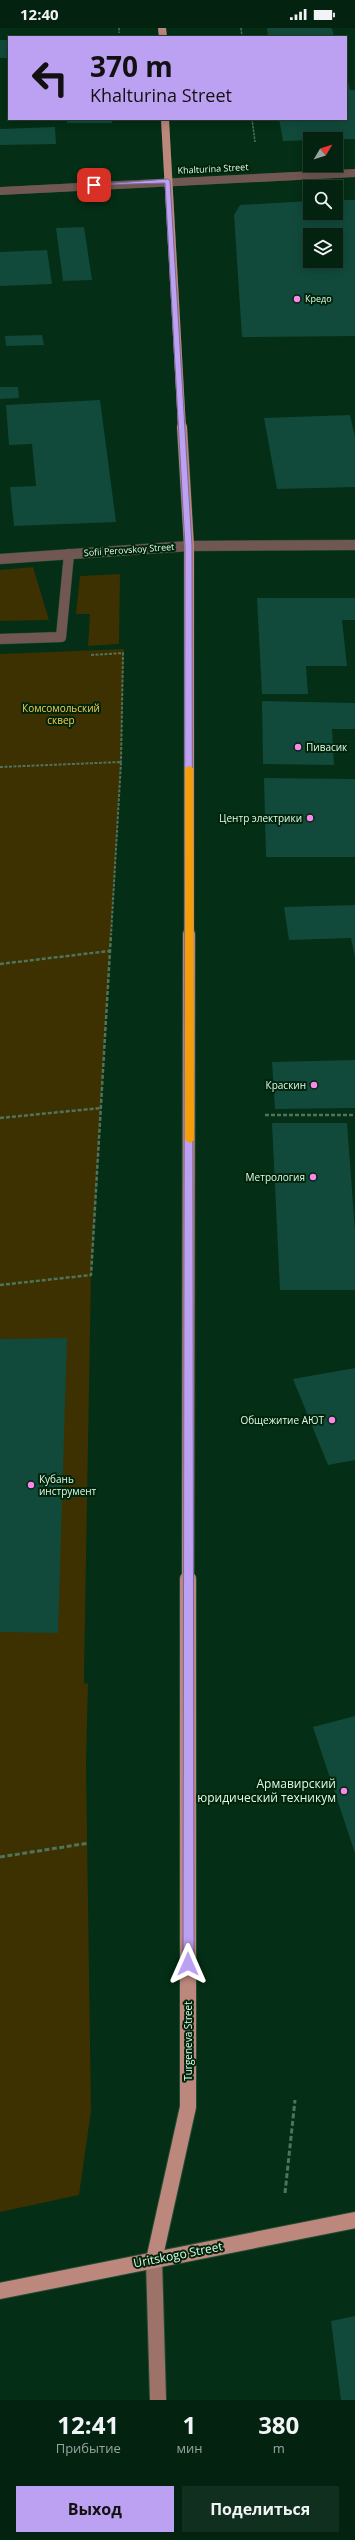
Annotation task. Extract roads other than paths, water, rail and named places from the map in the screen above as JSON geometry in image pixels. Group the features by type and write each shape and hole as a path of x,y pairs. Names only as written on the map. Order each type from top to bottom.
{"main road":[{"name":"Turgeneva Street","path":"158,2400 154,2260 188,2107 189,546 165,120"},
{"name":"Uritskogo Street","path":"0,2290 355,2220"}],"street":[{"name":"Khalturina Street","path":"0,191 168,181 355,173"},
{"name":"Sofii Perovskoy Street","path":"0,559 189,546 355,545"},
{"path":"0,639 61,637 69,554"}],"place":[{"name":"Кредо","path":"297,299"},
{"name":"Пивасик","path":"298,747"},
{"name":"Центр электрики","path":"310,818"},
{"name":"Краскин","path":"314,1085"},
{"name":"Метрология","path":"313,1177"},
{"name":"Общежитие АЮТ","path":"332,1420"},
{"name":"Кубань инструмент","path":"31,1485"},
{"name":"Армавирский юридический техникум","path":"344,1791"}],"park label":[{"name":"Комсомольский сквер","path":"61,714"}]}
